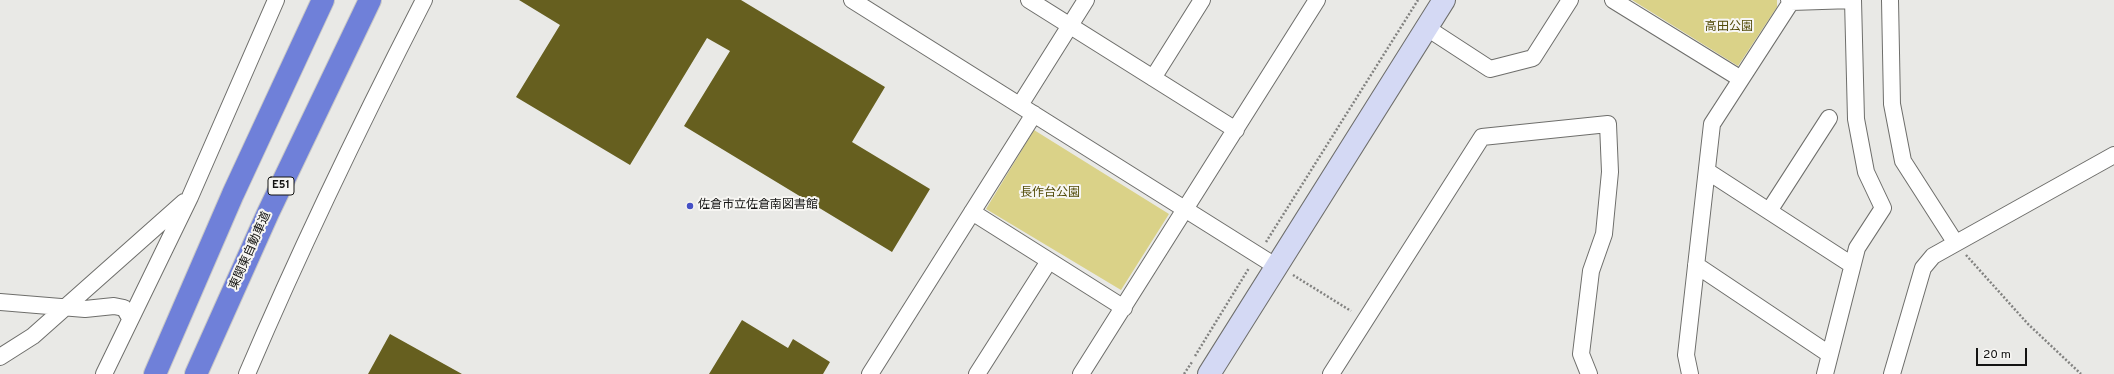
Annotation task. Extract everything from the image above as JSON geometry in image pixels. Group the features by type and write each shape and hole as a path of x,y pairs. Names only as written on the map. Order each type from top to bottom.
{"highway":[{"path":"155,374 233,194 323,0"},
{"name":"東関東自動車道","path":"196,374 268,213 370,0"}],"street":[{"path":"104,374 190,197 276,0"},
{"path":"247,374 281,295 359,126 424,0"},
{"path":"1029,0 1236,130"},
{"path":"1020,105 1086,0"},
{"path":"1153,78 1202,0"},
{"path":"1081,374 1317,0"},
{"path":"1210,374 1284,271 1444,0"},
{"path":"1427,28 1490,69 1532,58 1570,0"},
{"path":"1613,0 1741,79"},
{"path":"1690,374 1686,354 1712,124 1790,1 1853,0 1856,119 1866,172 1883,208 1856,248 1825,374"},
{"path":"1890,0 1892,104 1904,161 1955,242"},
{"path":"855,1 1284,271"},
{"path":"870,374 1034,114"},
{"path":"1770,211 1829,118"},
{"path":"1331,374 1482,136 1608,124 1610,172 1604,234 1591,271 1581,354 1590,374"},
{"path":"1892,374 1923,268 1933,256 1955,242 2114,155"},
{"path":"1707,171 1852,264"},
{"path":"0,357 33,336 190,197"},
{"path":"972,212 1124,308"},
{"path":"977,374 1049,261"},
{"path":"1696,264 1829,354"},
{"path":"0,302 68,306 85,309 114,306 124,308 130,318"}],"path":[{"path":"1184,374 1418,0"},
{"path":"1955,242 1981,274 2028,324 2081,374"},
{"path":"1284,271 1365,320"}],"green space":[{"name":"高田公園","path":"1632,0 1777,0 1777,7 1738,66"},
{"name":"長作台公園","path":"1034,130 1169,214 1121,290 986,209"}],"building":[{"path":"519,0 741,0 885,87 852,142 930,189 892,252 684,126 730,51 707,38 630,165 516,97 560,25"},
{"path":"742,320 788,348 793,339 830,362 823,374 709,374"},
{"path":"390,334 462,374 368,374"}],"place":[{"name":"佐倉市立佐倉南図書館","path":"690,206"}]}
